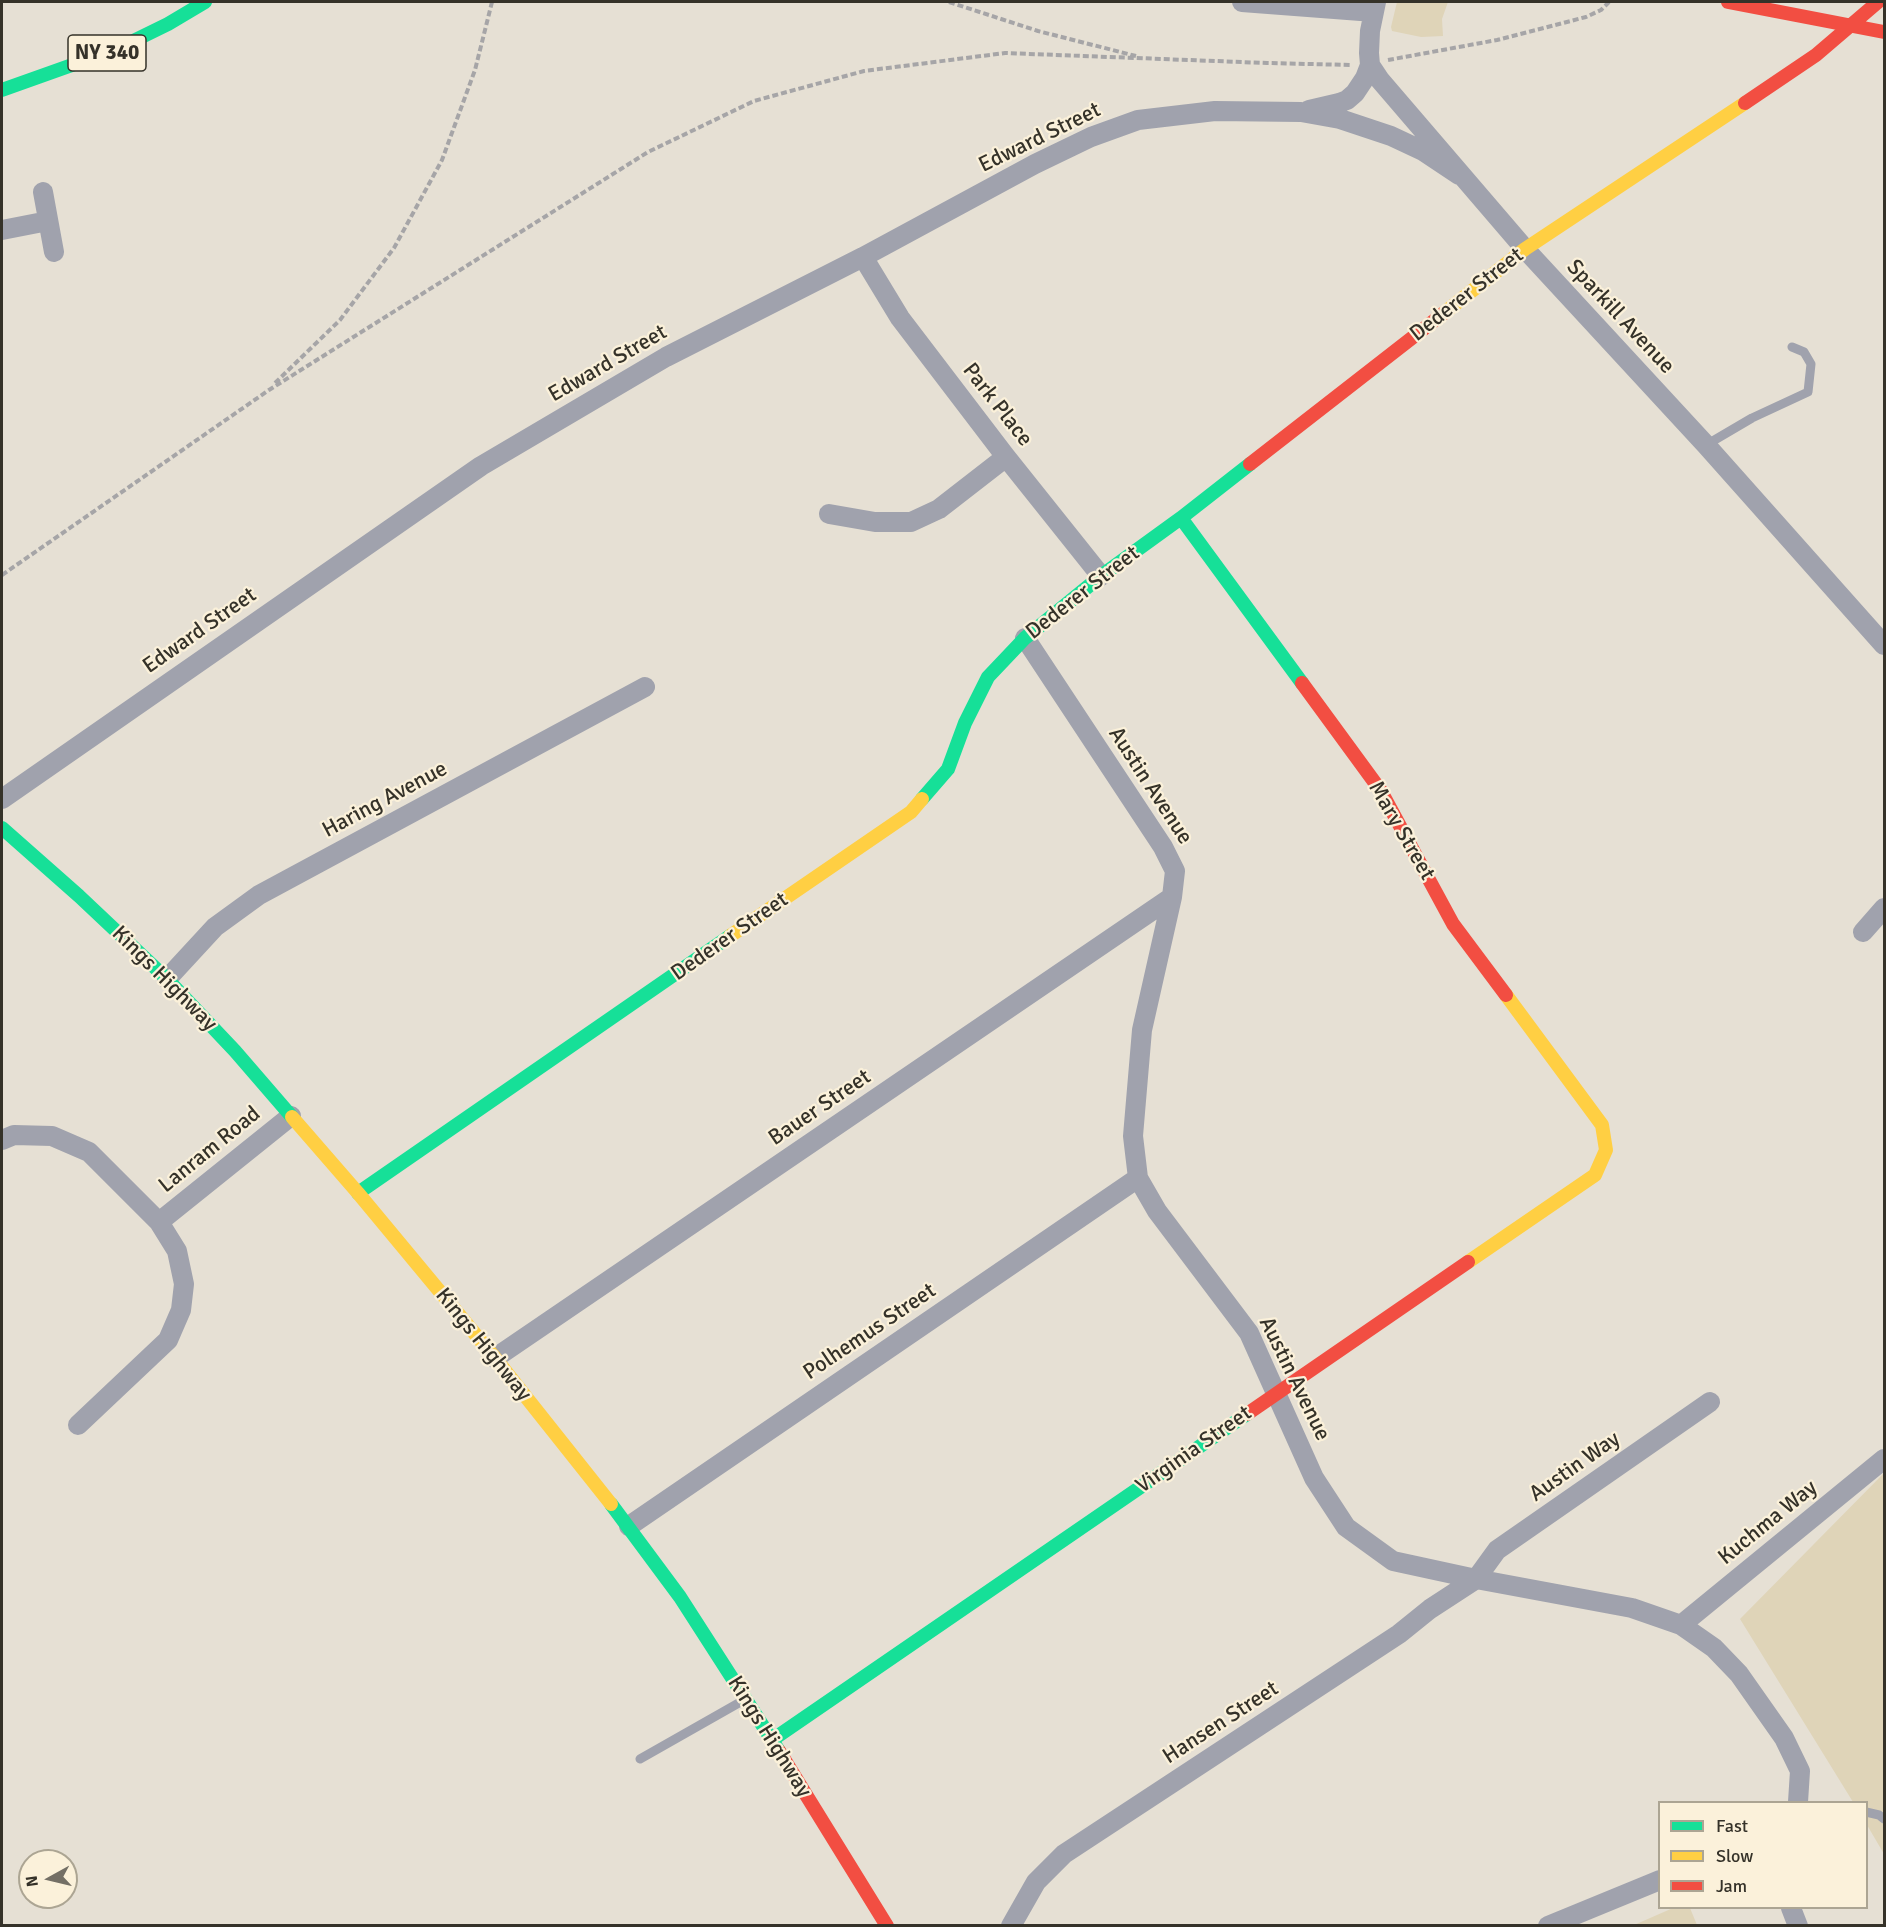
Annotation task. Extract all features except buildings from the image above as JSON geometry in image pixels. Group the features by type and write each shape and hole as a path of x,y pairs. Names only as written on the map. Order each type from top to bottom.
{"street":[{"path":"1242,2 1375,7 1369,42 1368,72 1361,85 1347,100 1300,112"},
{"path":"1728,2 1884,32"},
{"name":"Dederer Street","path":"358,1193 911,812 948,769 965,723 988,677 1025,638 1101,576 1181,518 1525,249 1816,55 1878,2"},
{"name":"NY 340","path":"2,90 117,49 159,29 195,4"},
{"name":"Sparkill Avenue","path":"1369,64 1380,81 1459,175 1706,445 1884,645"},
{"name":"Edward Street","path":"2,799 481,466 666,357 1091,137 1138,120 1215,111 1300,112"},
{"path":"1300,112 1340,119 1391,136 1423,151 1459,175"},
{"path":"43,192 54,252"},
{"path":"2,230 48,221"},
{"name":"Park Place","path":"863,257 900,318 1006,457 1101,576"},
{"path":"829,514 875,522 911,522 939,509 1006,457"},
{"name":"Mary Street","path":"1181,518 1381,791 1453,924 1602,1125 1606,1150"},
{"name":"Austin Avenue","path":"1025,638 1163,847 1175,871 1172,897 1142,1030 1133,1136 1138,1178 1157,1211 1249,1333 1314,1478 1346,1527 1393,1561 1632,1608 1681,1625 1714,1648 1739,1674 1784,1738 1800,1771 1798,1801"},
{"name":"Haring Avenue","path":"167,979 214,927 259,895 645,687"},
{"name":"Kings Highway","path":"2,828 79,896 167,979 235,1051 358,1193 495,1358 629,1526 680,1597 746,1698 888,1926"},
{"name":"Bauer Street","path":"495,1358 1172,897"},
{"path":"1863,933 1884,908"},
{"name":"Lanram Road","path":"159,1222 291,1116"},
{"path":"2,1140 14,1135 52,1136 89,1152 159,1222 177,1251 184,1284 181,1310 168,1340 78,1425"},
{"name":"Virginia Street","path":"772,1740 1595,1175 1606,1150"},
{"name":"Polhemus Street","path":"629,1526 1138,1178"},
{"name":"Austin Way","path":"1476,1579 1497,1550 1710,1402"},
{"name":"Kuchma Way","path":"1681,1625 1884,1459"},
{"name":"Hansen Street","path":"1011,1926 1036,1882 1064,1854 1400,1634 1430,1609 1476,1579"},
{"path":"1548,1926 1658,1880"},
{"path":"1791,1909 1798,1926"}],"lane":[{"path":"1706,445 1752,418 1808,392 1811,364 1804,352 1792,347"},
{"path":"640,1759 746,1698"},
{"path":"1868,1812 1880,1815 1884,1819"}],"path":[{"path":"268,390 340,320 394,248 442,160 475,70 492,2"},
{"path":"949,2 1038,31 1143,57"},
{"path":"2,575 268,390 648,152 754,101 864,70 1005,53 1268,63 1369,64 1497,40 1586,17 1601,10 1609,2"}],"shaded area":[{"path":"1397,2 1448,2 1442,19 1443,36 1421,37 1392,31"},
{"path":"1884,1473 1884,1854 1868,1827 1868,1801 1852,1801 1740,1619"},
{"path":"1671,1909 1690,1909 1697,1925 1634,1925"}],"traffic: fast":[{"path":"2,90 117,49 168,24 205,2"},
{"path":"922,799 948,769 965,723 988,677 1025,638 1101,576 1250,464"},
{"path":"1181,518 1302,683"},
{"path":"2,828 79,896 167,979 235,1051 292,1117"},
{"path":"358,1193 730,936"},
{"path":"772,1740 1247,1414"},
{"path":"611,1504 680,1597 779,1751"}],"traffic: slow":[{"path":"1444,313 1525,249 1745,103"},
{"path":"730,936 911,812 922,799"},
{"path":"1468,1262 1595,1175 1606,1150 1602,1125 1506,995"},
{"path":"292,1117 495,1358 611,1504"}],"traffic: jam":[{"path":"1728,2 1884,32"},
{"path":"1745,103 1816,55 1878,2"},
{"path":"1250,464 1444,313"},
{"path":"1302,683 1381,791 1453,924 1506,995"},
{"path":"1247,1414 1468,1262"},
{"path":"779,1751 887,1926"}]}
